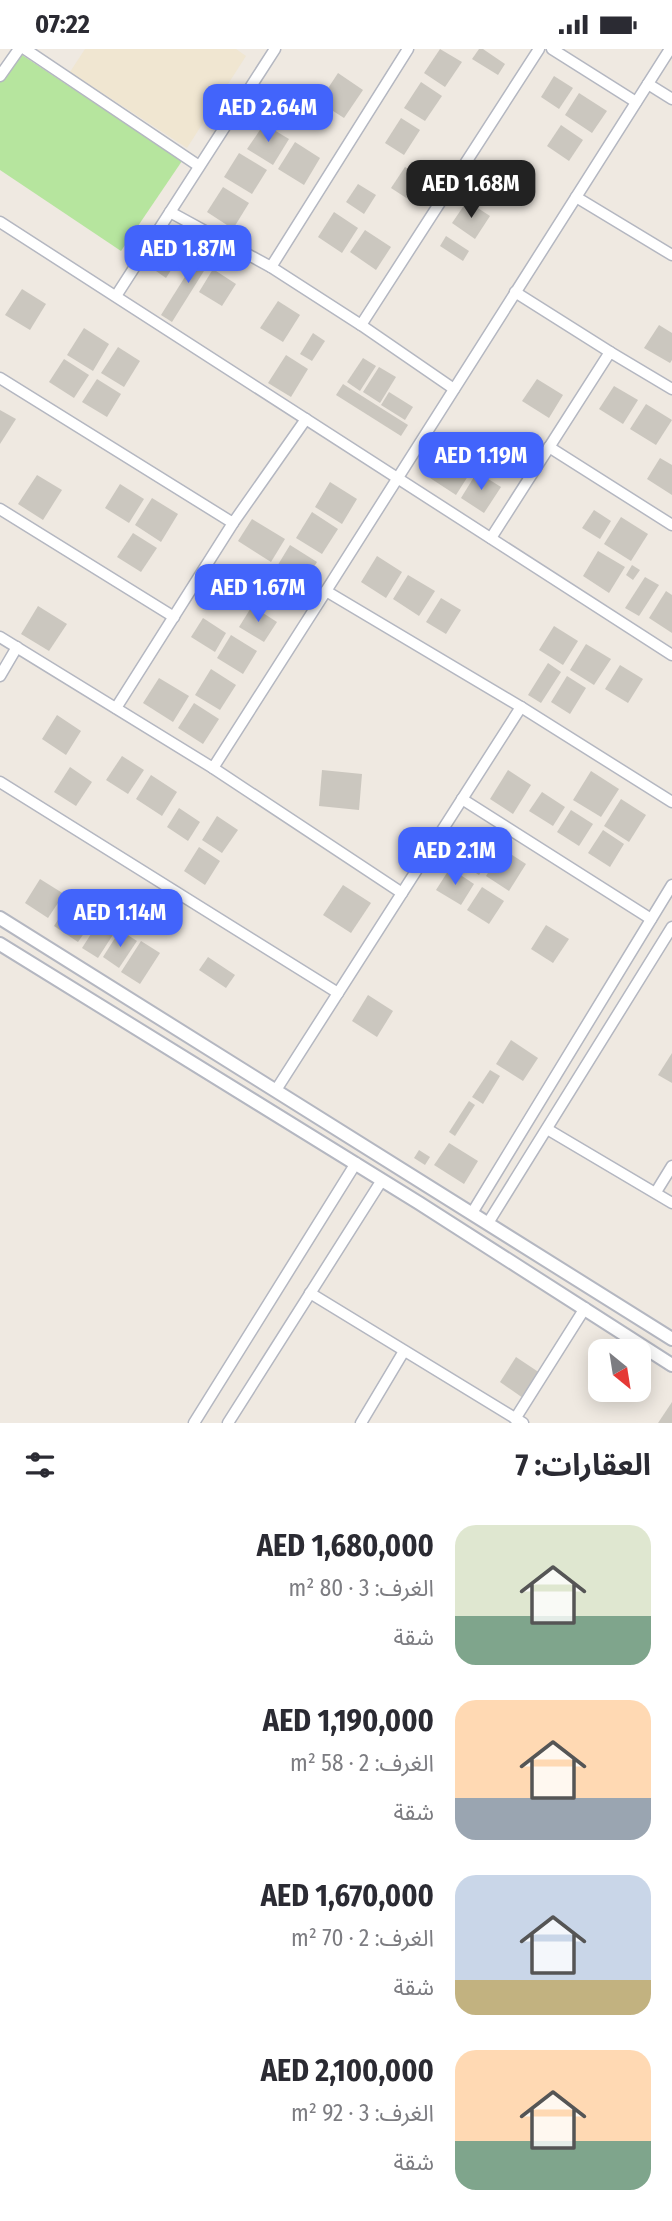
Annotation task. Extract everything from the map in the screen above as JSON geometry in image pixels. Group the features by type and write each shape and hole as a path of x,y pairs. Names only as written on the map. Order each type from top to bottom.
{"street":[{"path":"0,76 19,49"},
{"path":"25,49 199,166"},
{"path":"116,296 275,49"},
{"path":"271,267 408,49"},
{"path":"361,325 538,49"},
{"path":"552,49 636,102"},
{"path":"213,768 670,49"},
{"path":"648,83 672,99"},
{"path":"576,197 672,255"},
{"path":"170,212 271,267 454,389"},
{"path":"0,222 672,656"},
{"path":"515,292 672,389"},
{"path":"491,538 610,352"},
{"path":"0,378 233,523"},
{"path":"117,708 233,523 306,419"},
{"path":"549,447 672,525"},
{"path":"0,509 174,617"},
{"path":"326,591 522,707 672,802"},
{"path":"0,637 213,768 402,893"},
{"path":"0,676 17,647"},
{"path":"276,1090 522,707"},
{"path":"0,782 338,993"},
{"path":"462,799 651,919"},
{"path":"472,1213 672,885"},
{"path":"0,918 672,1339"},
{"path":"488,1223 672,927"},
{"path":"0,944 355,1163 672,1365"},
{"path":"547,1129 672,1203"},
{"path":"194,1423 355,1163"},
{"path":"656,1192 672,1166"},
{"path":"228,1423 382,1180"},
{"path":"310,1293 519,1421 585,1308"},
{"path":"361,1423 404,1351"}],"shaded area":[{"path":"85,49 236,49 246,56 187,148 70,72"}],"green space":[{"path":"19,53 182,161 121,251 0,170 0,81"}],"building":[{"path":"440,49 462,62 445,87 424,73"},
{"path":"479,49 505,64 498,75 472,59"},
{"path":"338,73 363,90 344,118 319,102"},
{"path":"554,76 573,88 559,109 541,97"},
{"path":"421,82 442,96 425,121 404,108"},
{"path":"579,93 607,111 592,133 565,115"},
{"path":"401,118 420,130 404,155 385,143"},
{"path":"264,124 289,139 273,165 247,149"},
{"path":"561,125 583,140 569,161 547,146"},
{"path":"295,142 320,158 304,185 278,169"},
{"path":"239,153 267,170 252,194 224,177"},
{"path":"405,167 428,182 414,203 391,188"},
{"path":"358,184 376,195 364,214 346,202"},
{"path":"223,187 249,203 233,229 207,212"},
{"path":"467,201 490,216 475,239 452,223"},
{"path":"334,212 358,228 342,253 318,237"},
{"path":"365,230 391,247 376,270 350,252"},
{"path":"446,236 469,251 463,261 440,246"},
{"path":"203,248 214,255 172,322 161,315"},
{"path":"165,257 175,264 166,278 156,271"},
{"path":"213,269 236,284 222,306 199,292"},
{"path":"22,289 46,304 30,330 5,315"},
{"path":"278,301 300,315 283,342 260,328"},
{"path":"659,325 672,333 670,363 644,348"},
{"path":"84,328 109,344 93,371 67,355"},
{"path":"313,333 325,341 312,361 300,354"},
{"path":"118,347 140,361 124,387 101,373"},
{"path":"286,355 308,369 291,397 268,383"},
{"path":"363,358 376,366 360,391 347,382"},
{"path":"64,359 89,375 74,398 49,382"},
{"path":"379,367 396,377 380,403 363,392"},
{"path":"97,379 121,394 107,417 82,402"},
{"path":"537,379 563,395 549,418 522,401"},
{"path":"343,384 408,425 401,436 336,395"},
{"path":"614,386 638,400 623,424 599,409"},
{"path":"389,392 413,407 405,420 381,405"},
{"path":"646,404 672,420 656,445 630,429"},
{"path":"0,410 16,419 0,444"},
{"path":"444,457 470,473 456,495 430,478"},
{"path":"660,458 672,465 672,495 647,479"},
{"path":"477,472 501,487 484,513 461,498"},
{"path":"37,475 62,490 43,520 18,504"},
{"path":"330,482 357,499 342,524 315,507"},
{"path":"120,484 144,499 129,523 105,508"},
{"path":"152,498 178,514 161,542 135,525"},
{"path":"594,510 611,521 600,539 582,528"},
{"path":"312,512 338,529 322,554 296,538"},
{"path":"621,517 648,534 631,561 604,544"},
{"path":"252,519 285,539 271,562 238,541"},
{"path":"133,533 157,548 141,572 117,557"},
{"path":"290,545 317,562 303,584 276,568"},
{"path":"598,551 625,567 609,593 583,576"},
{"path":"377,556 402,572 386,598 361,582"},
{"path":"632,565 640,570 633,580 626,575"},
{"path":"408,575 435,591 419,616 393,599"},
{"path":"645,577 659,585 639,616 625,608"},
{"path":"666,591 672,595 672,633 649,618"},
{"path":"441,598 461,610 446,634 426,622"},
{"path":"38,606 67,624 49,651 21,634"},
{"path":"252,606 277,622 264,642 239,627"},
{"path":"203,618 226,633 215,652 191,637"},
{"path":"554,626 578,641 563,665 539,650"},
{"path":"231,635 257,651 243,674 217,658"},
{"path":"586,644 611,659 594,685 570,670"},
{"path":"548,663 561,672 541,703 528,695"},
{"path":"620,665 643,679 628,703 605,689"},
{"path":"211,669 236,685 220,710 195,695"},
{"path":"567,676 586,688 570,714 551,702"},
{"path":"159,678 189,696 173,722 143,703"},
{"path":"194,703 219,719 203,744 178,728"},
{"path":"57,715 81,731 66,755 42,739"},
{"path":"122,756 144,770 128,794 106,780"},
{"path":"70,767 92,782 76,806 54,792"},
{"path":"322,770 362,774 359,810 319,806"},
{"path":"508,770 531,785 513,814 490,799"},
{"path":"591,771 619,789 601,817 573,800"},
{"path":"151,775 177,792 162,816 136,799"},
{"path":"542,792 565,807 553,826 529,811"},
{"path":"621,799 646,815 629,842 604,826"},
{"path":"179,808 200,822 188,841 167,827"},
{"path":"571,810 593,824 579,846 557,832"},
{"path":"217,816 238,830 222,853 202,840"},
{"path":"603,830 624,844 610,867 588,853"},
{"path":"471,832 496,848 479,875 454,859"},
{"path":"199,847 220,861 205,885 184,871"},
{"path":"503,849 526,864 509,891 486,876"},
{"path":"450,868 474,884 461,905 436,890"},
{"path":"40,879 64,894 48,918 25,903"},
{"path":"343,885 371,903 351,933 323,915"},
{"path":"482,887 504,901 489,924 467,910"},
{"path":"71,900 96,916 78,942 54,926"},
{"path":"100,920 116,930 98,958 82,948"},
{"path":"546,925 569,939 553,963 531,949"},
{"path":"120,930 137,941 119,968 103,957"},
{"path":"141,941 160,953 140,984 121,972"},
{"path":"208,957 235,975 226,988 199,970"},
{"path":"368,995 393,1011 377,1037 352,1021"},
{"path":"511,1040 538,1058 523,1081 496,1064"},
{"path":"672,1053 672,1083 658,1075"},
{"path":"490,1070 500,1076 483,1104 472,1097"},
{"path":"469,1101 475,1105 455,1136 449,1132"},
{"path":"449,1143 478,1161 464,1184 434,1165"},
{"path":"419,1150 430,1157 425,1165 414,1158"},
{"path":"516,1357 540,1373 523,1398 500,1382"},
{"path":"672,1402 672,1423 658,1423"}]}
